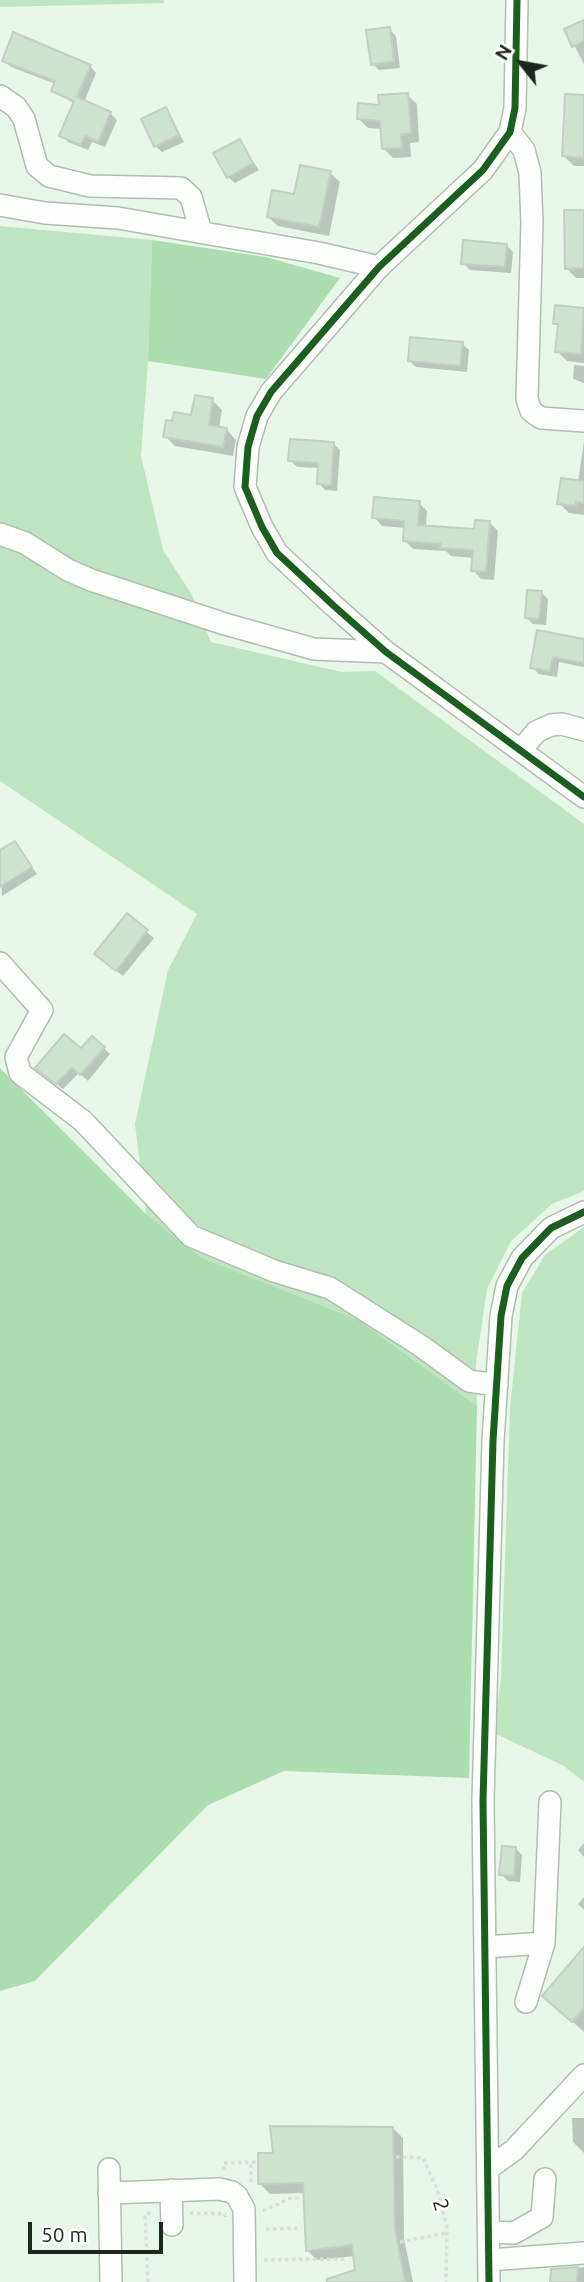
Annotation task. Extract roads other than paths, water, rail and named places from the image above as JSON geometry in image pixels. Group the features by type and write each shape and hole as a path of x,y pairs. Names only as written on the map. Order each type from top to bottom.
{"street":[{"path":"517,0 515,108 510,132 483,170 379,267 271,391 257,416 248,447 245,486 262,527 277,553 386,652 584,797"},
{"path":"0,96 16,107 24,119 37,166 48,176 90,186 181,188 191,197 201,232"},
{"path":"510,132 524,150 530,173 533,222 527,399 531,411 541,418 584,421"},
{"path":"0,205 45,213 118,218 379,267"},
{"path":"0,534 25,543 68,570 91,580 225,624 314,649 386,652"},
{"path":"521,750 536,732 551,725 562,724 584,730"},
{"path":"0,962 41,1010 16,1057 20,1073 83,1121 191,1236 274,1271 330,1288 421,1346 469,1381 497,1385"},
{"path":"489,2282 483,1801 501,1316 507,1286 522,1258 551,1228 584,1212"},
{"path":"526,2002 544,1943 550,1802"},
{"path":"485,1947 544,1943"},
{"path":"489,2168 514,2150 584,2075"},
{"path":"109,2169 111,2282"},
{"path":"489,2232 514,2233 542,2217 545,2179"},
{"path":"109,2193 219,2189 237,2196 244,2209 245,2282"},
{"path":"167,2219 170,2190"},
{"path":"489,2260 584,2253"}]}
